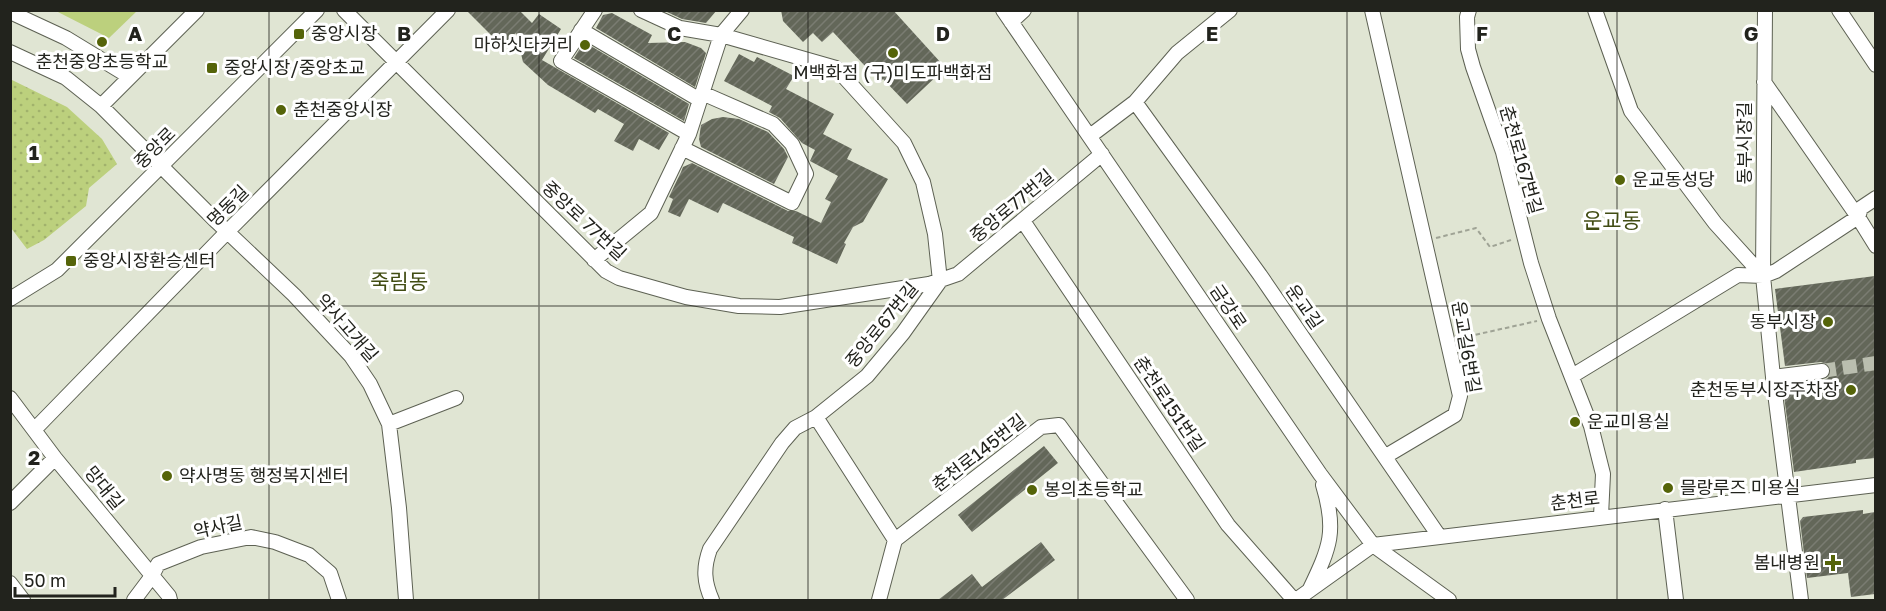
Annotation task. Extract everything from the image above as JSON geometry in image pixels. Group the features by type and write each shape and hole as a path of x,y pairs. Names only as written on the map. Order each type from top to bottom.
{"street":[{"path":"101,106 197,10"},
{"name":"중앙로","path":"10,299 57,270 316,10"},
{"name":"중앙로 77번길","path":"344,10 594,260 606,271 620,278 686,297 739,306 780,307 940,281"},
{"name":"명동길","path":"35,429 448,10"},
{"path":"595,10 561,61 689,134"},
{"name":"중앙로67번길","path":"641,10 680,28 721,35 836,68 904,143 923,182 935,234 940,281 903,333 867,376 816,417 795,428 782,443 710,549 704,565 706,586 712,600"},
{"path":"594,260 651,213 689,134 721,35 742,10"},
{"path":"1007,16 1024,10"},
{"path":"1090,136 1135,102 1176,53 1230,10"},
{"name":"운교길6번길","path":"1371,10 1460,396 1455,415 1386,456"},
{"name":"춘천로167번길","path":"1468,10 1471,58 1503,152 1530,263 1549,319 1591,426 1603,474 1601,516"},
{"path":"1595,10 1631,111 1714,223 1763,276"},
{"name":"동부시장길","path":"1765,10 1763,276 1773,377 1801,600"},
{"path":"1839,10 1875,65"},
{"path":"10,12 66,38 130,77"},
{"name":"금강로","path":"1007,16 1320,474 1373,545 1449,600"},
{"path":"581,30 701,96 773,124 792,144 806,174 792,203 682,148"},
{"name":"약사고개길","path":"10,52 66,78 101,106 227,232 294,295 351,356 370,384 389,424 399,508 406,600"},
{"path":"1764,82 1858,216 1875,246"},
{"name":"운교길","path":"1135,102 1260,275 1439,536"},
{"name":"중앙로77번길","path":"940,281 958,274 1102,154"},
{"path":"1572,376 1737,275 1763,276 1776,271 1858,216 1861,208 1875,198"},
{"name":"춘천로151번길","path":"1023,221 1228,525 1295,600"},
{"path":"1773,377 1822,370"},
{"name":"망대길","path":"10,398 170,600"},
{"path":"389,424 456,398"},
{"path":"816,417 895,540 879,600"},
{"name":"춘천로145번길","path":"895,540 1041,427 1059,425 1187,600"},
{"path":"10,503 56,458"},
{"path":"1309,592 1326,554 1332,525 1330,508 1320,474"},
{"name":"춘천로","path":"1295,600 1373,545 1875,485"},
{"path":"1665,509 1676,600"},
{"name":"약사길","path":"134,600 158,564 201,547 251,537 275,542 309,555 330,573 339,600"},
{"path":"10,583 23,600"}],"path":[{"path":"1425,242 1476,228 1490,247 1524,236"},
{"path":"1449,341 1549,319"}],"green space":[{"path":"56,11 137,11 109,38"},
{"path":"10,79 67,107 102,139 117,164 89,188 86,206 44,240 27,249 11,228"}],"building":[{"path":"466,10 519,10 532,23 539,14 561,29 542,60 669,133 659,150 639,139 633,151 614,141 624,124 598,109 595,113 548,85 523,62 516,33 503,47"},
{"path":"667,10 717,10 706,23 682,19"},
{"name":"M백화점 (구)미도파백화점","path":"781,10 893,10 942,64 941,72 907,104 883,79 880,82 833,32 822,42 813,33 803,42 783,21"},
{"path":"612,13 652,35 648,43 685,42 701,48 706,53 695,87 596,28 603,15"},
{"path":"584,42 689,104 684,121 574,58"},
{"path":"739,54 754,62 757,57 794,76 786,89 834,114 823,134 852,149 847,159 888,179 863,222 853,227 844,243 846,244 837,264 792,243 794,237 723,203 718,213 689,199 680,217 668,212 673,199 669,197 683,167 692,163 788,211 796,211 821,223 831,202 825,199 838,176 810,161 815,150 802,143 780,118 769,112 772,106 724,81"},
{"path":"723,117 739,119 768,132 784,149 788,157 774,184 701,147 699,139 701,125 712,119"},
{"path":"1875,276 1875,458 1794,472 1783,388 1786,385 1824,380 1828,378 1831,370 1829,365 1821,362 1785,366 1775,289"},
{"path":"1044,446 1058,463 972,532 958,515"},
{"name":"봄내병원","path":"1863,510 1863,514 1875,512 1875,594 1851,597 1848,573 1807,578 1800,521 1803,517"},
{"path":"1041,542 1055,560 1002,600 938,600 972,574 982,587"}],"tunnel":[{"path":"1822,371 1876,363"}],"place":[{"name":"중앙시장","path":"299,34"},
{"name":"춘천중앙초등학교","path":"102,42"},
{"name":"마하싯다커리","path":"585,45"},
{"name":"M백화점 (구)미도파백화점","path":"893,53"},
{"name":"중앙시장/중앙초교","path":"212,68"},
{"name":"춘천중앙시장","path":"281,110"},
{"name":"운교동성당","path":"1620,180"},
{"name":"중앙시장환승센터","path":"71,261"},
{"name":"동부시장","path":"1828,322"},
{"name":"춘천동부시장주차장","path":"1851,390"},
{"name":"운교미용실","path":"1575,422"},
{"name":"약사명동 행정복지센터","path":"167,476"},
{"name":"믈랑루즈 미용실","path":"1668,488"},
{"name":"봉의초등학교","path":"1032,490"},
{"name":"봄내병원","path":"1833,563"}],"district":[{"name":"운교동","path":"1612,221"},
{"name":"죽림동","path":"399,282"}]}
